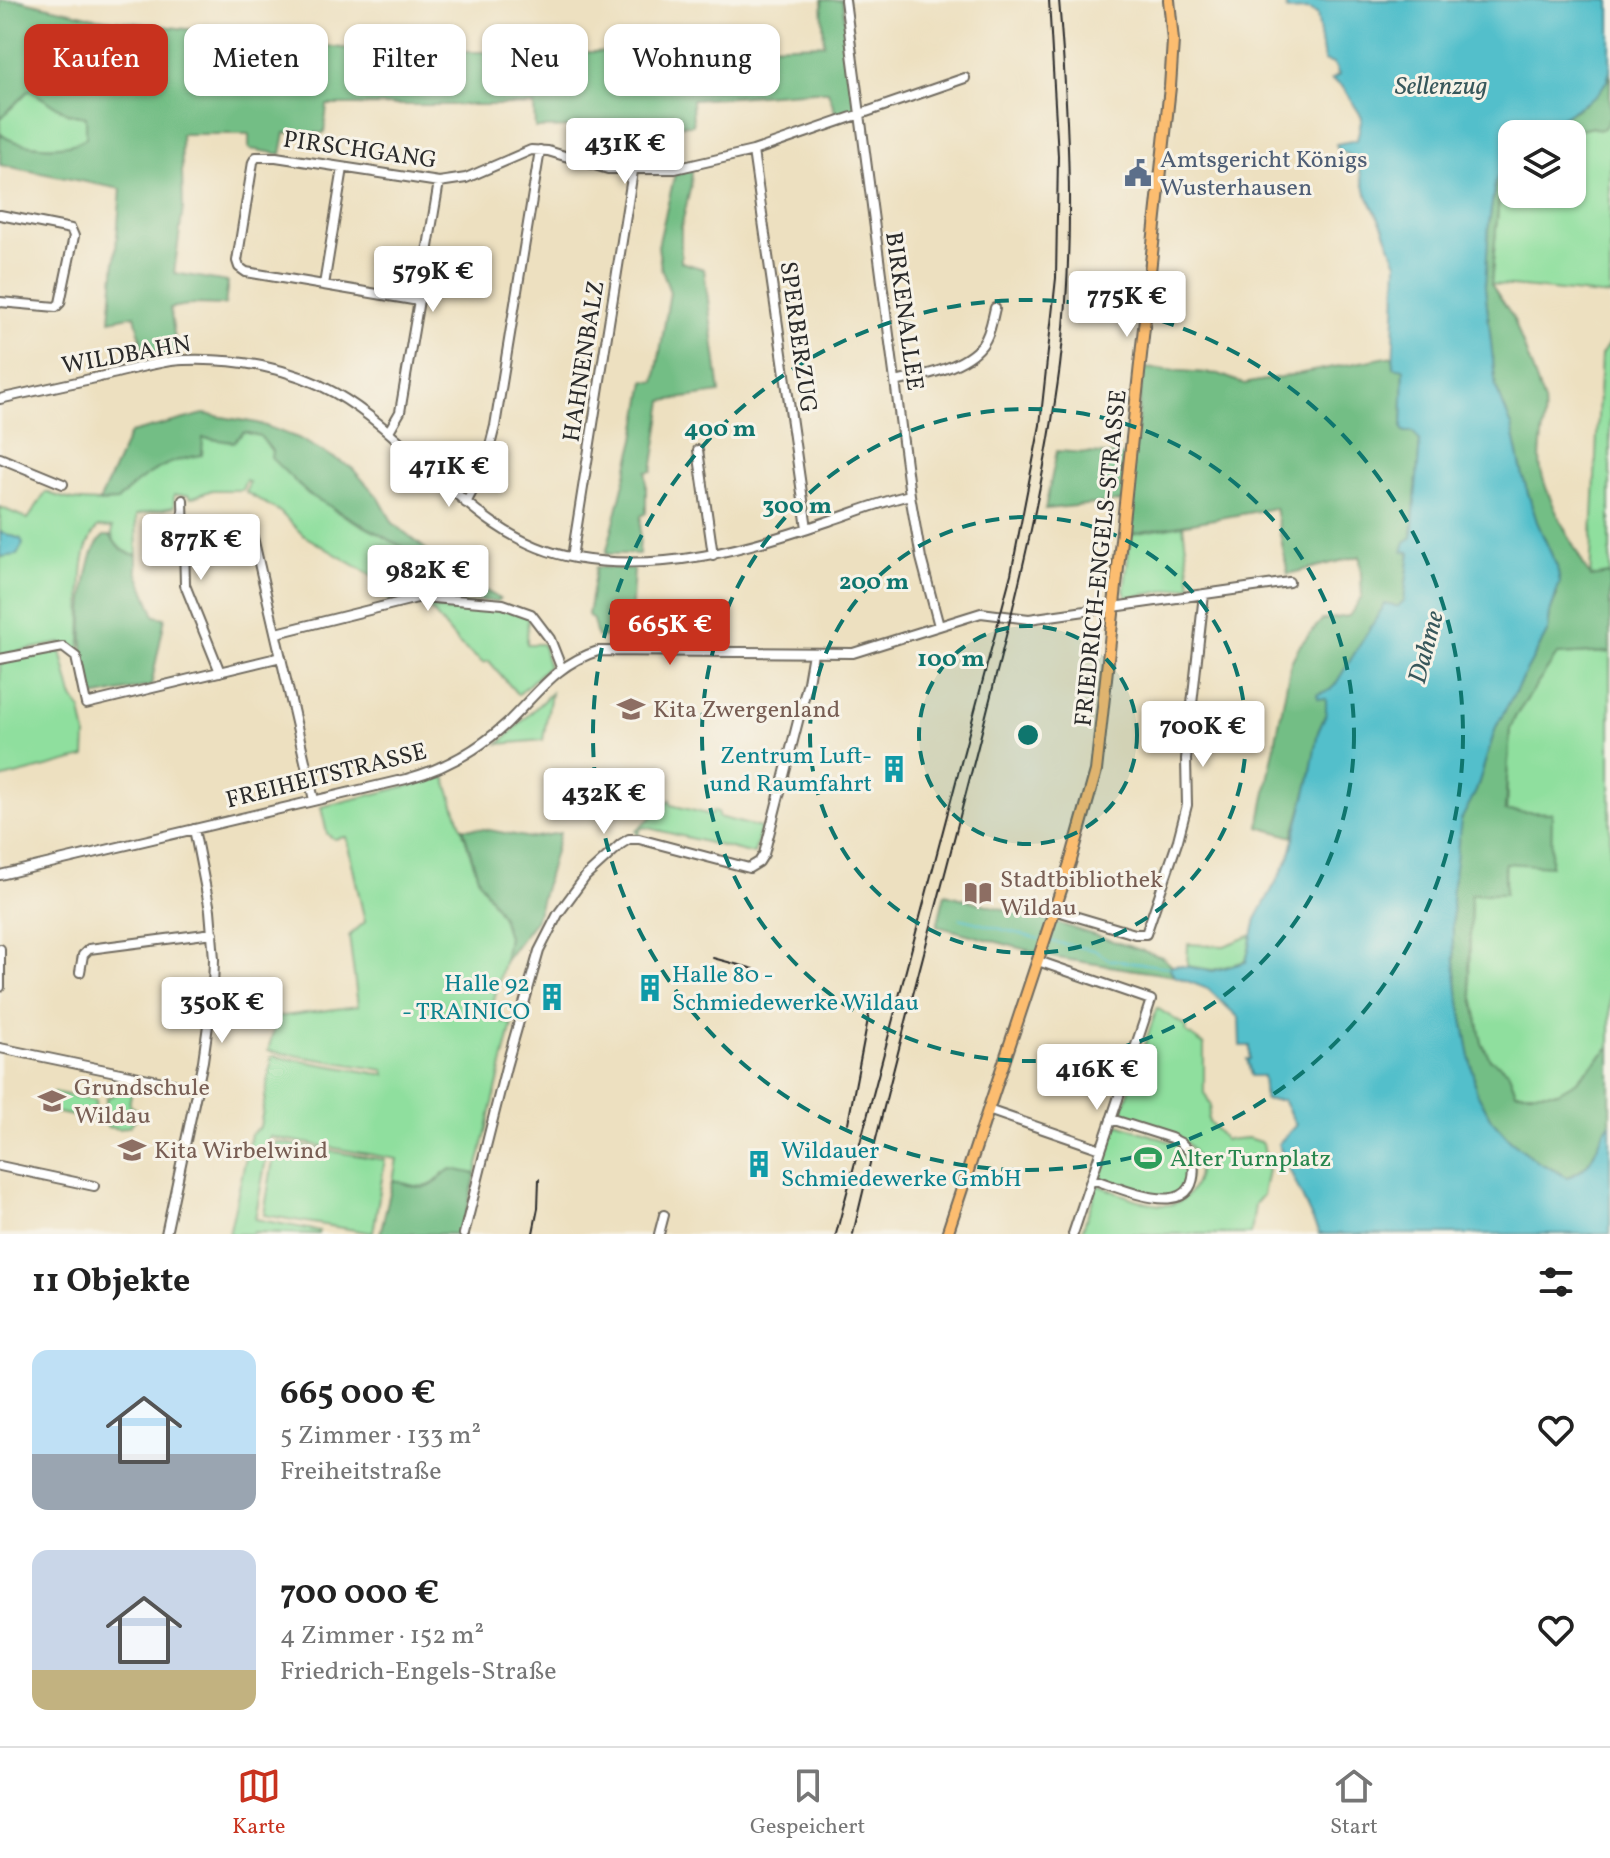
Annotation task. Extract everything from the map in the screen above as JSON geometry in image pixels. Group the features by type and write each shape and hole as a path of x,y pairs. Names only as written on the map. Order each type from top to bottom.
{"main road":[{"name":"FRIEDRICH-ENGELS-STRASSE","path":"947,1234 1093,786 1115,608 1172,63 1169,0"}],"street":[{"name":"BIRKENALLEE","path":"845,0 910,495 921,558 939,626"},
{"path":"466,503 484,469 495,426 540,150 608,169 678,169 753,151 965,78"},
{"name":"PIRSCHGANG","path":"324,285 246,272 239,267 237,261 245,206 256,157 276,157 439,182 466,178 524,153 540,150"},
{"name":"SPERBERZUG","path":"753,151 807,528"},
{"path":"343,168 324,285 419,301"},
{"name":"HAHNENBALZ","path":"572,557 633,171"},
{"path":"389,431 400,412 439,182"},
{"path":"0,215 71,229 74,236 60,303 56,307 0,302"},
{"path":"895,382 945,367 975,352 987,338 995,308"},
{"name":"WILDBAHN","path":"0,399 168,362 230,361 280,371 314,383 352,404 389,431 497,528 520,540 572,557 635,563 713,555 910,495"},
{"path":"698,450 713,555"},
{"path":"0,458 63,484"},
{"path":"183,500 185,585 220,672"},
{"path":"252,533 314,800"},
{"name":"FREIHEITSTRASSE","path":"0,875 412,777 456,760 484,743 561,667 603,650 813,653 866,650 988,612 1029,619 1289,582"},
{"path":"1053,914 1138,934 1146,934 1151,926 1187,805 1186,759 1204,594"},
{"path":"277,633 421,597 503,604 531,614 550,639 561,667"},
{"path":"0,659 63,647 76,657 86,704 281,657"},
{"path":"464,1234 534,963 548,932 586,876 614,848 635,839 749,868 759,862 764,854 809,680 813,653"},
{"path":"166,1234 212,1011 213,933 194,829"},
{"path":"80,972 83,955 89,949 213,933"},
{"path":"0,949 0,987"},
{"path":"1039,957 1151,1000 1073,1234"},
{"path":"0,1048 197,1089"},
{"path":"988,1110 1101,1149"},
{"path":"1092,1179 1159,1200 1180,1196 1193,1179 1192,1154 1181,1143 1111,1119"},
{"path":"0,1166 94,1186"},
{"path":"659,1234 664,1215"}],"green space":[{"path":"0,0 19,0 97,18 146,24 24,24 24,95 0,119"},
{"path":"822,0 842,0 857,114 838,120 828,91 780,94 780,46 824,44"},
{"path":"168,27 184,29 184,96 328,96 328,46 344,48 344,96 466,96 466,52 482,52 482,96 588,96 588,52 604,52 604,96 747,96 692,100 693,125 535,128 534,105 327,105 324,133 285,133 281,154 249,149 249,134 181,134 183,208 174,273 228,282 225,305 194,304 170,308 177,353 145,359 135,315 110,320 121,189 0,165 0,133 17,142 43,146 69,145 86,137 86,117 69,114 39,96 168,96"},
{"path":"1610,71 1610,117 1604,128 1586,128 1586,120 1557,120 1588,101 1605,83"},
{"path":"24,95 39,96 69,114 86,117 86,137 82,142 63,146 27,145 7,139 0,133 0,119"},
{"path":"1610,117 1610,296 1491,284 1498,208 1586,208 1586,128 1604,128"},
{"path":"692,171 681,228 681,262 704,269 720,393 663,401 652,471 646,472 646,513 641,516 639,554 606,554 635,439 645,381 655,382 670,292 661,268 658,246 675,173"},
{"path":"1498,177 1491,284 1513,317 1544,402 1540,461 1544,483 1590,577 1610,574 1610,652 1557,655 1510,729 1505,811 1552,813 1551,866 1505,863 1505,894 1471,894 1469,978 1482,1043 1490,1059 1508,1071 1516,1092 1558,1092 1577,1081 1610,1047 1610,1123 1590,1161 1577,1173 1567,1177 1538,1162 1510,1140 1491,1119 1476,1091 1458,991 1453,942 1452,892 1460,820 1476,791 1496,727 1548,631 1550,613 1557,595 1557,567 1537,522 1512,426 1496,388 1485,287"},
{"path":"1610,341 1610,574 1590,578 1601,355"},
{"path":"1393,356 1393,367 1404,368 1402,429 1413,432 1420,441 1412,537 1405,544 1404,551 1410,551 1404,601 1355,656 1326,699 1326,714 1318,732 1309,782 1293,837 1259,827 1291,662 1300,645 1322,620 1349,616 1362,597 1360,556 1288,574 1275,508 1131,534 1134,500 1045,509 1057,451 1134,456 1143,368 1219,374 1244,384"},
{"path":"204,414 257,423 298,438 352,468 379,498 393,523 458,575 500,599 497,602 450,598 389,602 378,579 404,548 308,494 271,458 272,451 260,436 244,432 234,442 203,438 202,455 155,470 117,501 99,502 130,433"},
{"path":"244,432 260,436 335,511 405,548 378,579 303,535 280,512 246,492 249,482 246,480 242,490 212,490 191,498 188,495 174,495 174,507 136,515 137,555 118,546 112,528 98,527 90,539 82,568 80,647 76,651 61,643 0,655 0,557 17,554 21,539 0,532 0,507 28,519 46,492 81,501 117,501 138,479 180,458 203,438 234,442"},
{"path":"1183,525 1191,586 1127,598 1124,591 1131,534"},
{"path":"104,536 111,536 121,549 137,555 137,571 155,616 165,618 151,686 92,697 83,658 83,609 91,558"},
{"path":"596,567 634,569 630,635 597,637 593,620 588,615"},
{"path":"423,600 514,609 528,615 527,644 543,644 548,666 518,695 489,661 483,663 459,644"},
{"path":"61,651 72,696 81,710 86,735 85,757 0,779 0,663"},
{"path":"1610,652 1610,1047 1577,1081 1558,1092 1516,1092 1508,1071 1490,1059 1482,1043 1469,978 1471,894 1505,894 1507,781 1510,729 1515,717 1557,655"},
{"path":"551,693 543,740 499,744"},
{"path":"445,777 479,880 502,917 508,937 489,1018 512,1024 476,1174 443,1173 433,1184 415,1186 393,1180 397,1159 270,1137 255,1219 319,1231 318,1234 229,1234 251,1134 260,1127 272,1056 385,1075 384,1070 268,1051 277,1017 358,1006 349,936 365,922 346,837 334,839 327,834 321,807"},
{"path":"670,800 671,805 711,815 713,811 718,812 718,817 761,828 754,854 645,827 640,829 638,836 636,831"},
{"path":"463,828 530,838 560,833 536,919 504,962 508,937 502,917 479,880"},
{"path":"945,894 1060,924 1162,957 1171,965 1169,967 1174,976 1057,958 937,926"},
{"path":"1252,935 1246,961 1213,970 1187,966 1188,944 1224,946"},
{"path":"1157,1008 1187,1027 1186,1032 1204,1045 1204,1093 1211,1106 1208,1120 1225,1140 1248,1138 1263,1143 1268,1170 1263,1195 1255,1204 1251,1234 1081,1234 1098,1185 1139,1201 1164,1205 1184,1198 1196,1181 1197,1160 1185,1142 1120,1118"},
{"path":"120,1087 131,1094 129,1105 140,1113 130,1126 120,1129 107,1127 106,1098 116,1094"},
{"path":"53,1092 96,1101 92,1120 49,1111"},
{"name":"Alter Turnplatz","path":"1118,1124 1180,1145 1191,1163 1188,1184 1182,1192 1162,1199 1100,1178"},
{"path":"276,1142 385,1160 373,1233 264,1215"},
{"path":"452,1169 476,1174 461,1234 380,1234 393,1180 427,1187"}],"water":[{"path":"1285,0 1610,0 1610,71 1596,96 1556,120 1498,120 1498,177 1489,223 1485,287 1496,388 1512,426 1523,477 1560,582 1548,631 1496,727 1476,791 1461,820 1452,892 1458,991 1476,1091 1491,1119 1510,1140 1538,1162 1567,1177 1577,1173 1590,1161 1610,1123 1610,1234 1319,1234 1278,1144 1296,1125 1283,1100 1265,1100 1263,1076 1251,1076 1247,1059 1250,1059 1250,1046 1240,1046 1239,1018 1208,989 1174,976 1169,967 1177,965 1213,971 1246,962 1256,919 1289,858 1309,782 1318,732 1326,714 1326,699 1318,698 1317,694 1335,685 1385,604 1397,607 1404,601 1410,552 1403,551 1404,544 1412,537 1420,441 1413,432 1402,429 1404,369 1393,367 1397,263 1366,193 1359,167 1336,144 1357,140 1362,117 1342,86 1331,80 1339,75 1334,64 1324,61 1317,14 1308,10 1287,11"},
{"path":"0,532 21,539 23,544 17,555 0,557"},
{"path":"411,550 432,566 440,577 442,589 425,589 410,566"}],"waterway":[{"path":"959,918 1039,939"},
{"path":"1049,941 1094,950 1110,960 1169,967"}],"tram line":[{"path":"853,1234 1009,622 1054,409 1065,320 1069,229 1068,137 1059,0"}],"railway":[{"path":"836,1234 1011,574 1040,425 1056,278 1058,156 1049,0"},
{"path":"713,958 754,969"},
{"path":"848,1123 869,1014"},
{"path":"533,1233 539,1179"}],"place":[{"name":"Amtsgericht Königs Wusterhausen","path":"1138,173"},
{"name":"Kita Zwergenland","path":"631,709"},
{"name":"Zentrum Luft- und Raumfahrt","path":"894,769"},
{"name":"Stadtbibliothek Wildau","path":"978,893"},
{"name":"Halle 80 - Schmiedewerke Wildau","path":"650,988"},
{"name":"Halle 92 - TRAINICO","path":"552,997"},
{"name":"Grundschule Wildau","path":"52,1101"},
{"name":"Kita Wirbelwind","path":"132,1150"},
{"name":"Alter Turnplatz","path":"1148,1158"},
{"name":"Wildauer Schmiedewerke GmbH","path":"759,1164"}],"water label":[{"name":"Sellenzug","path":"1441,85"},
{"name":"Dahme","path":"1425,647"}]}
